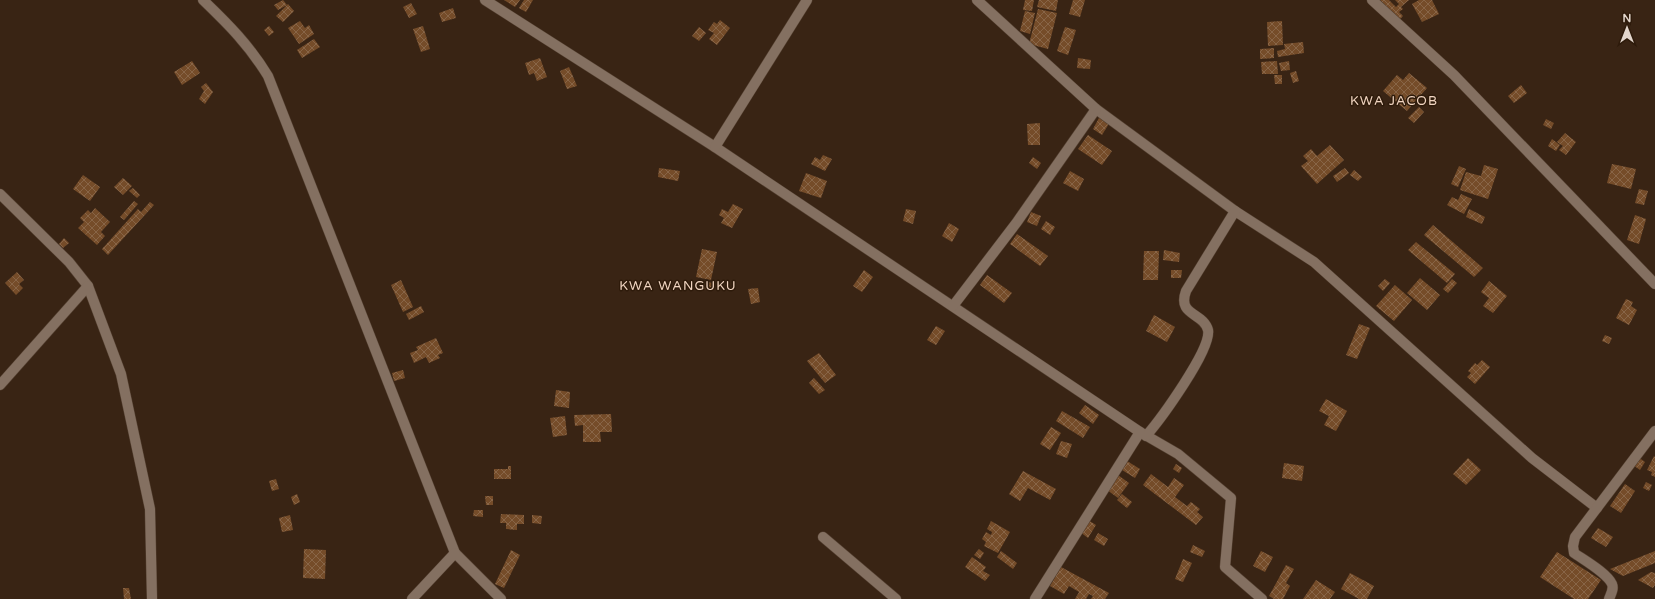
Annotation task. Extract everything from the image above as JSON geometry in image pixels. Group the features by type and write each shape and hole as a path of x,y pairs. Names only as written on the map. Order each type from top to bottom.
{"street":[{"path":"203,0 233,29 255,55 268,76 455,554 501,599"},
{"path":"485,0 715,147 1143,434 1178,454 1230,498 1225,567 1262,599"},
{"path":"715,147 807,0"},
{"path":"977,0 1096,109 1235,211 1314,262 1532,458 1596,508"},
{"path":"1372,0 1454,75 1655,284"},
{"path":"953,306 1017,222 1096,109"},
{"path":"0,194 69,262 88,286 121,374 150,509 152,599"},
{"path":"1035,599 1143,434 1182,386 1205,344 1208,330 1204,323 1188,311 1183,299 1186,291 1235,211"},
{"path":"0,385 88,286"},
{"path":"1609,599 1612,591 1611,583 1607,577 1574,552 1573,546 1575,537 1655,431"},
{"path":"823,537 896,599"},
{"path":"412,599 455,554"}],"building":[{"path":"283,0 287,5 278,10 274,5"},
{"path":"504,0 520,0 515,7"},
{"path":"524,0 533,0 526,12 519,8"},
{"path":"1025,0 1034,0 1032,11 1023,10"},
{"path":"1039,0 1058,0 1056,11 1037,7"},
{"path":"1073,0 1085,0 1080,17 1069,14"},
{"path":"1380,0 1389,0 1396,7 1399,4 1395,0 1409,0 1401,7 1403,9 1399,12 1403,16 1400,19"},
{"path":"1419,0 1432,0 1439,14 1422,22 1412,4"},
{"path":"411,3 417,14 409,18 403,7"},
{"path":"288,4 294,11 283,22 276,16"},
{"path":"453,8 456,18 442,22 439,13"},
{"path":"1038,9 1057,13 1048,49 1029,44"},
{"path":"1025,11 1035,13 1030,34 1020,31"},
{"path":"720,20 730,28 717,45 709,39 714,33 708,30 714,22 717,24"},
{"path":"300,21 305,28 309,25 314,34 299,44 288,28"},
{"path":"1282,21 1283,45 1268,46 1267,22"},
{"path":"269,26 274,32 269,36 264,30"},
{"path":"423,26 430,49 421,52 413,29"},
{"path":"699,27 706,33 699,41 692,36"},
{"path":"1065,27 1076,30 1068,55 1057,51"},
{"path":"314,39 320,47 302,58 297,50"},
{"path":"1303,42 1304,53 1278,57 1277,51 1285,49 1284,44"},
{"path":"1274,48 1274,58 1260,59 1260,49"},
{"path":"540,58 547,77 537,81 534,73 529,75 525,63"},
{"path":"1078,58 1091,60 1090,69 1077,68"},
{"path":"192,61 200,73 182,85 174,72"},
{"path":"1277,61 1278,74 1262,74 1261,62"},
{"path":"1289,61 1290,70 1281,71 1279,63"},
{"path":"569,67 577,86 567,89 560,71"},
{"path":"1296,71 1299,81 1293,83 1290,73"},
{"path":"1409,73 1427,88 1407,111 1383,91 1397,75 1403,80"},
{"path":"1274,75 1282,75 1282,84 1275,84"},
{"path":"206,83 213,92 205,104 199,99 204,91 201,87"},
{"path":"1521,85 1527,93 1514,103 1508,96"},
{"path":"1419,107 1424,112 1414,123 1408,118"},
{"path":"1100,116 1110,122 1102,135 1093,129"},
{"path":"1546,119 1554,123 1551,129 1543,125"},
{"path":"1040,123 1040,145 1028,145 1027,124"},
{"path":"1565,133 1576,142 1566,155 1559,150 1563,146 1557,142"},
{"path":"1088,135 1112,151 1102,165 1078,149"},
{"path":"1552,139 1560,145 1556,151 1548,146"},
{"path":"1330,145 1344,160 1317,184 1301,166 1308,161 1303,156 1311,149 1317,156"},
{"path":"823,155 832,159 825,171 811,164 815,157 820,160"},
{"path":"1033,157 1041,163 1037,169 1029,163"},
{"path":"1612,164 1636,169 1631,189 1607,183"},
{"path":"1484,165 1498,169 1488,199 1460,190 1466,172 1481,176"},
{"path":"1459,166 1466,169 1458,187 1451,184"},
{"path":"659,168 680,171 678,181 658,177"},
{"path":"1345,168 1349,173 1337,182 1333,176"},
{"path":"1354,170 1362,177 1358,181 1350,175"},
{"path":"1070,171 1084,179 1078,191 1063,183"},
{"path":"806,173 827,181 821,198 799,191"},
{"path":"83,175 100,187 90,201 73,189"},
{"path":"123,178 132,186 123,195 114,187"},
{"path":"133,188 140,195 137,198 129,191"},
{"path":"1639,189 1648,191 1644,205 1635,203"},
{"path":"1461,194 1472,199 1464,214 1447,205 1452,197 1458,200"},
{"path":"134,201 138,204 124,220 120,217"},
{"path":"150,202 154,205 108,255 102,249 138,209 141,212"},
{"path":"733,204 743,209 732,228 721,223 724,218 719,215 722,209 728,212"},
{"path":"95,208 110,222 101,232 105,236 97,245 78,228 84,222 80,218 88,210 91,213"},
{"path":"906,209 916,211 913,224 903,221"},
{"path":"1469,209 1485,217 1482,224 1466,217"},
{"path":"1031,212 1041,216 1037,226 1027,222"},
{"path":"1635,215 1646,219 1639,244 1627,240"},
{"path":"1046,221 1055,227 1050,235 1041,229"},
{"path":"949,223 959,229 952,242 942,236"},
{"path":"1433,225 1483,268 1474,277 1424,235"},
{"path":"1017,234 1048,256 1040,266 1010,244"},
{"path":"64,238 69,243 63,248 59,244"},
{"path":"1416,242 1455,274 1447,283 1408,250"},
{"path":"702,249 717,252 711,280 696,277"},
{"path":"1164,250 1180,253 1179,262 1163,260"},
{"path":"1144,251 1159,251 1158,280 1143,280"},
{"path":"864,270 873,277 862,292 853,286"},
{"path":"1171,270 1182,270 1181,278 1171,278"},
{"path":"17,272 24,280 19,284 23,288 16,295 5,283"},
{"path":"987,275 1012,293 1004,303 980,285"},
{"path":"1420,278 1440,295 1427,310 1407,293"},
{"path":"1385,279 1390,283 1383,291 1378,286"},
{"path":"1452,279 1457,283 1448,293 1443,289"},
{"path":"401,280 413,307 403,312 391,285"},
{"path":"1489,281 1507,296 1493,313 1483,306 1489,298 1481,292"},
{"path":"705,282 715,283 714,290 704,289"},
{"path":"1395,285 1412,300 1394,321 1376,306"},
{"path":"758,288 760,302 751,304 748,289"},
{"path":"1626,299 1633,302 1631,306 1637,310 1629,325 1616,318"},
{"path":"421,306 424,312 409,320 406,314"},
{"path":"1154,315 1175,327 1167,342 1146,331"},
{"path":"1359,324 1370,328 1357,359 1346,355"},
{"path":"936,326 945,331 936,345 927,340"},
{"path":"1605,335 1612,338 1609,344 1602,341"},
{"path":"436,338 443,353 438,355 440,358 429,363 426,357 414,363 410,353 418,350 416,347"},
{"path":"819,353 836,375 825,383 807,361"},
{"path":"1482,360 1490,367 1475,384 1467,377 1471,373 1468,371 1475,363 1477,365"},
{"path":"403,370 405,378 394,381 392,373"},
{"path":"814,378 825,390 819,394 809,383"},
{"path":"556,390 570,392 569,408 554,406"},
{"path":"1326,399 1347,411 1336,431 1324,425 1329,416 1319,411"},
{"path":"1085,405 1099,415 1093,424 1079,413"},
{"path":"1062,411 1090,427 1083,438 1056,421"},
{"path":"611,414 612,432 600,432 601,442 583,442 583,425 575,426 574,415"},
{"path":"565,416 567,435 553,437 550,418"},
{"path":"1051,427 1061,433 1050,450 1040,444"},
{"path":"1061,441 1072,444 1067,458 1056,454"},
{"path":"1654,456 1655,477 1651,475 1652,472 1647,470"},
{"path":"1638,457 1645,462 1640,470 1633,465"},
{"path":"1468,458 1481,470 1466,485 1453,474"},
{"path":"1127,461 1140,469 1135,478 1122,470"},
{"path":"1284,463 1304,466 1302,481 1282,478"},
{"path":"1176,464 1182,468 1179,473 1173,469"},
{"path":"508,466 511,466 511,479 494,479 494,469 508,469"},
{"path":"1023,471 1056,489 1050,500 1028,488 1020,501 1009,494"},
{"path":"1151,474 1168,487 1174,478 1184,485 1175,497 1187,506 1191,502 1200,509 1197,512 1203,517 1196,525 1143,485"},
{"path":"1118,475 1129,483 1118,498 1107,490"},
{"path":"276,479 279,489 272,491 269,481"},
{"path":"1646,482 1652,485 1649,491 1643,488"},
{"path":"1625,484 1635,491 1621,513 1610,506"},
{"path":"297,494 300,502 294,505 291,497"},
{"path":"1122,494 1132,502 1127,508 1117,500"},
{"path":"485,496 493,496 493,505 486,505"},
{"path":"474,510 483,510 483,517 473,516"},
{"path":"501,514 524,515 524,524 517,524 517,530 506,529 506,523 500,523"},
{"path":"290,515 293,530 282,532 279,518"},
{"path":"532,515 542,516 541,524 532,523"},
{"path":"1088,520 1096,525 1088,538 1080,532"},
{"path":"991,521 1010,532 998,553 984,546 986,542 982,539 986,532 991,535 992,532 987,529"},
{"path":"1598,528 1613,537 1606,547 1591,538"},
{"path":"1098,533 1108,539 1104,546 1094,540"},
{"path":"1193,545 1205,551 1202,557 1190,552"},
{"path":"304,549 326,550 325,579 303,578"},
{"path":"979,549 984,553 980,559 974,555"},
{"path":"511,550 520,555 504,588 495,584"},
{"path":"1001,551 1017,563 1013,569 997,557"},
{"path":"1261,551 1273,557 1265,572 1253,566"},
{"path":"1655,551 1655,563 1623,576 1610,569"},
{"path":"1557,552 1601,580 1588,599 1574,599 1540,577"},
{"path":"972,557 986,567 983,571 990,575 985,581 965,567"},
{"path":"1183,559 1192,563 1183,582 1175,579"},
{"path":"1286,565 1294,569 1286,583 1290,586 1283,599 1274,599 1269,596"},
{"path":"1061,567 1109,593 1105,599 1091,599 1093,596 1089,594 1086,599 1075,599 1079,592 1069,586 1064,594 1050,586"},
{"path":"1651,572 1655,573 1655,585 1653,588 1638,580"},
{"path":"1350,573 1374,586 1367,599 1359,599 1341,589"},
{"path":"1316,580 1335,592 1330,599 1303,599"},
{"path":"123,588 129,588 131,599 124,599"}],"district":[{"name":"KWA JACOB","path":"1394,101"},
{"name":"KWA WANGUKU","path":"678,286"}]}
